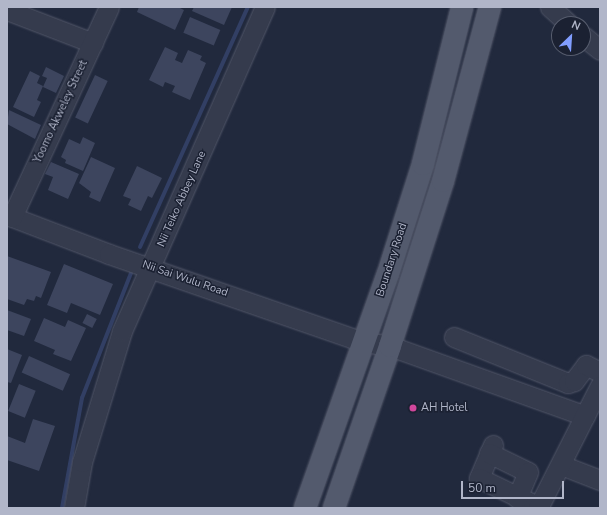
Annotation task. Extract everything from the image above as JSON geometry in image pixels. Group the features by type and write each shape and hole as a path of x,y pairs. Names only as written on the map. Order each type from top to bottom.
{"main road":[{"name":"Boundary Road","path":"305,508 363,342 422,164 462,7"},
{"path":"334,508 390,346 443,181 490,7"}],"street":[{"name":"Yoomo Akweley Street","path":"9,216 109,7"},
{"name":"Nii Teiko Abbey Lane","path":"74,508 82,462 122,331 152,268 265,7"},
{"path":"550,7 560,16"},
{"path":"10,9 93,43"},
{"path":"591,43 600,50"},
{"name":"Nii Sai Wulu Road","path":"9,216 363,342 390,346 585,416"},
{"path":"454,337 568,383 574,381 586,365 600,372"},
{"path":"517,498 528,472 491,449 479,478 517,498 538,508 600,386"},
{"path":"560,465 600,480"}],"building":[{"path":"139,7 178,7 184,10 175,30 137,12"},
{"path":"194,7 232,7 224,25 192,11"},
{"path":"190,17 220,30 214,46 183,33"},
{"path":"165,47 178,53 175,60 182,63 188,50 202,56 200,60 206,63 190,100 172,92 175,86 165,82 163,87 149,80"},
{"path":"46,67 64,76 56,93 43,87 47,78 42,76"},
{"path":"30,71 40,76 37,83 43,86 37,100 41,102 34,117 13,107"},
{"path":"95,75 108,81 88,124 75,118"},
{"path":"9,110 41,125 35,139 7,124"},
{"path":"83,137 95,143 83,171 65,163 66,160 61,157 69,139 80,144"},
{"path":"91,157 115,168 100,202 89,197 91,192 79,183"},
{"path":"51,162 79,174 68,199 48,190 53,177 45,174"},
{"path":"137,166 162,178 152,198 148,196 141,211 128,205 131,199 123,196"},
{"path":"7,256 51,272 41,298 36,296 34,301 27,299 24,305 7,299"},
{"path":"64,264 113,284 100,315 71,303 67,313 47,305"},
{"path":"7,310 31,319 24,336 7,330"},
{"path":"87,314 97,319 92,328 82,323"},
{"path":"44,318 65,327 68,320 86,328 71,361 53,354 55,350 34,341"},
{"path":"7,349 22,355 11,383 7,382"},
{"path":"29,356 70,374 63,391 22,372"},
{"path":"19,384 36,391 25,418 8,411"},
{"path":"33,419 55,426 39,471 7,460 7,436 25,443"}],"waterway":[{"path":"140,247 248,7"},
{"path":"62,508 82,398 133,268"}],"place":[{"name":"AH Hotel","path":"413,408"}]}
